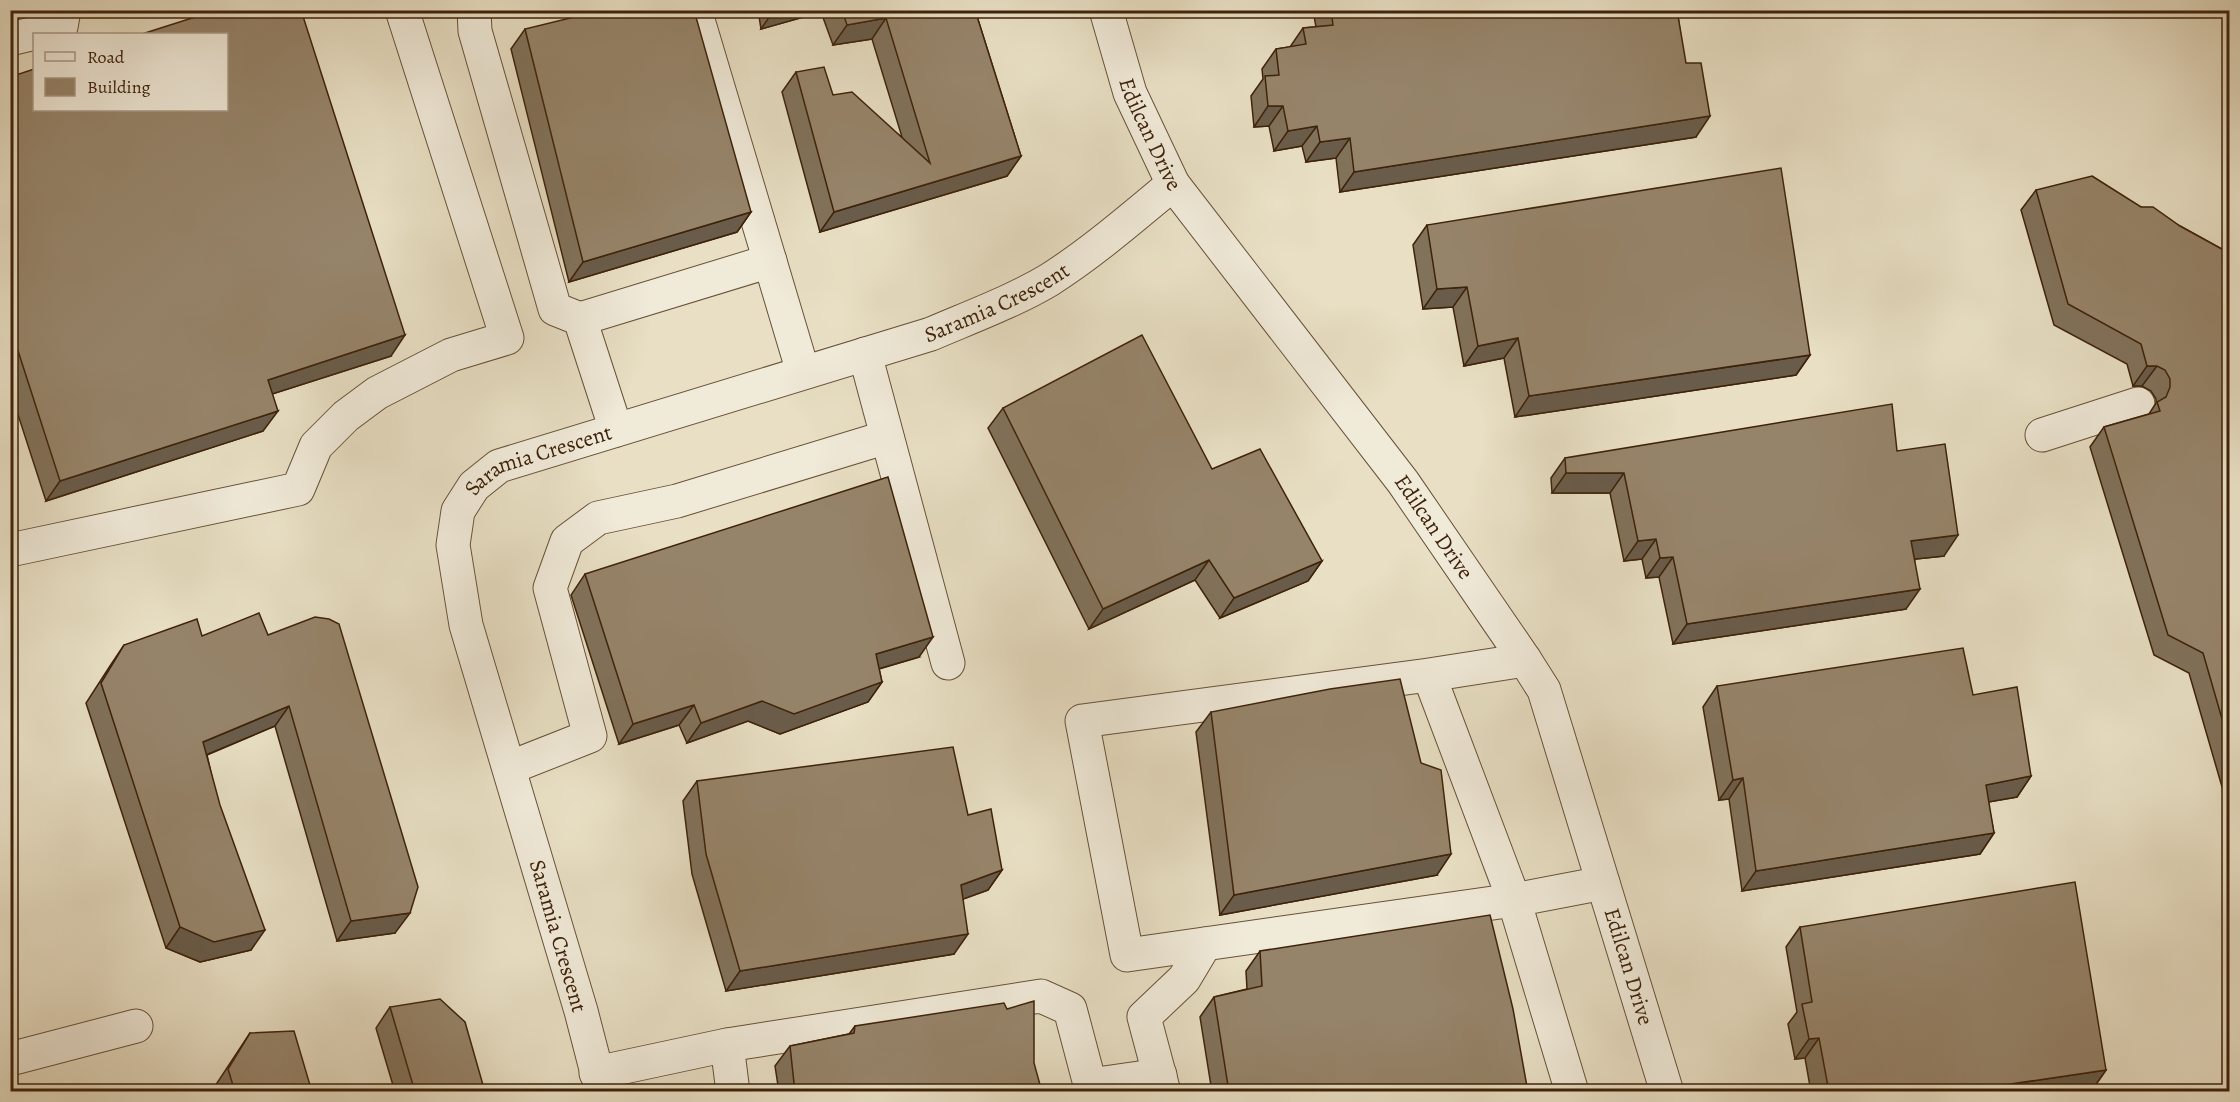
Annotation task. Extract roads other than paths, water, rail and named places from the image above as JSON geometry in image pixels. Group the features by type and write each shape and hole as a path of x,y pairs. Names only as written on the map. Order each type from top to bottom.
{"street":[{"path":"36,33 62,27 64,10"},
{"path":"10,550 298,489 316,446 353,410 377,393 452,355 507,338 402,10"},
{"path":"474,10 475,31 555,309 580,319 770,261"},
{"path":"695,10 803,372"},
{"name":"Edilcan Drive","path":"1106,10 1130,93 1173,184 1403,482 1526,660 1544,690 1663,1090"},
{"path":"10,39 33,34"},
{"name":"Saramia Crescent","path":"599,1082 581,1011 466,626 453,545 458,511 474,486 499,466 931,334 1047,281 1097,247 1173,184"},
{"path":"580,319 616,430"},
{"path":"865,354 948,663"},
{"path":"2042,435 2138,404"},
{"path":"509,768 590,736 550,588 567,541 598,518 677,501 887,437"},
{"path":"1526,660 1082,721 1127,955 1514,900 1603,883"},
{"path":"1429,675 1514,900 1572,1092"},
{"path":"599,1082 727,1045 1041,996 1070,1009 1091,1088 1162,1083 1144,1017 1184,979 1205,944"},
{"path":"10,1059 136,1026"},
{"path":"727,1045 733,1092"}]}
